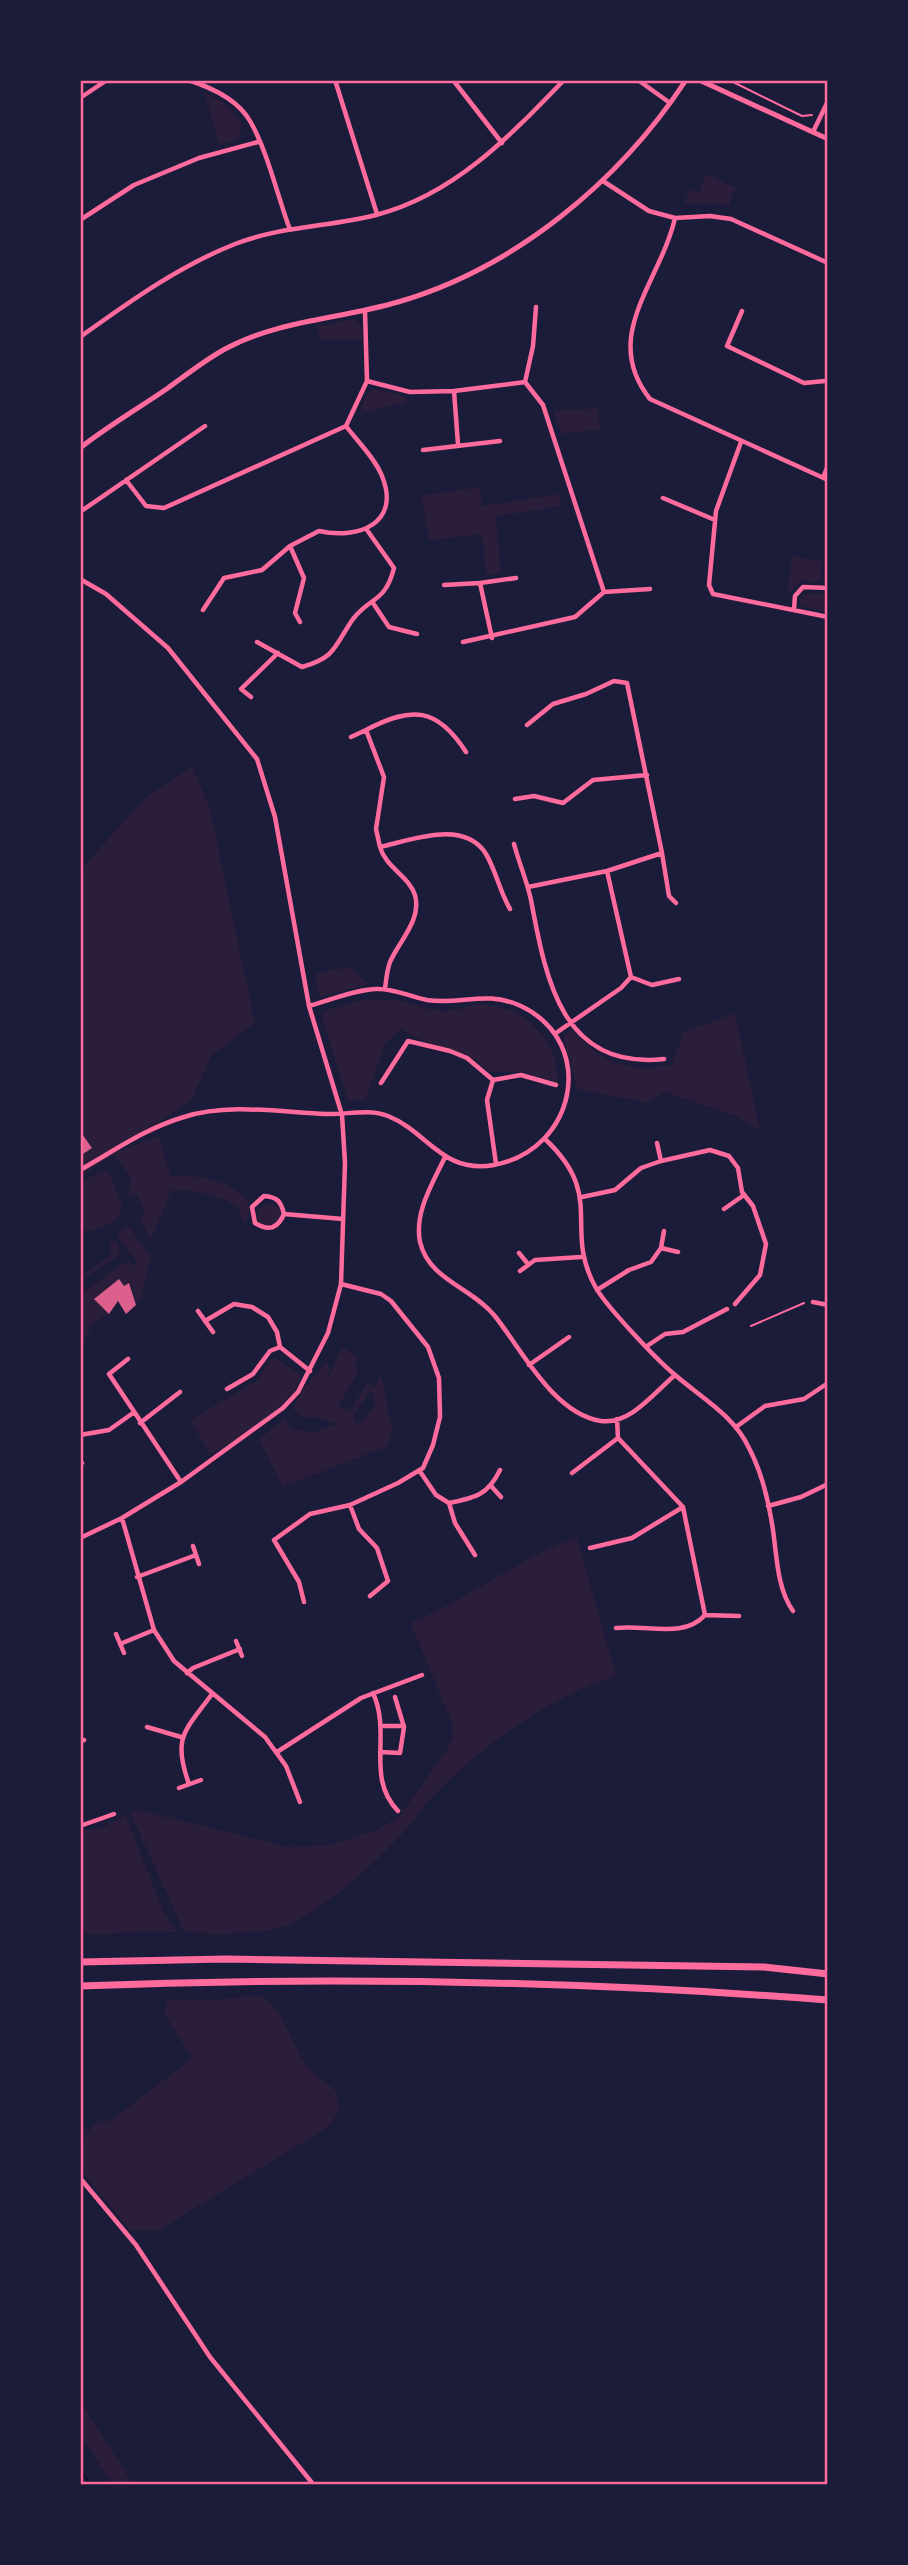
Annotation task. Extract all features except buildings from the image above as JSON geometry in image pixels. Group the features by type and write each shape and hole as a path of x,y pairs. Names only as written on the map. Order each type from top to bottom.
{"highway":[{"path":"80,1962 226,1959 736,1967 828,1974"},
{"path":"80,1986 425,1981 610,1987 828,2000"}],"street":[{"path":"80,98 107,80"},
{"path":"188,80 209,83 250,119 289,227"},
{"path":"335,80 377,214"},
{"path":"453,80 502,144"},
{"path":"80,337 138,295 196,262 236,244 289,227 377,214 441,187 502,144 564,80"},
{"path":"638,80 671,103"},
{"path":"80,448 225,349 293,323 365,311 432,291 475,271 522,243 603,181 671,103 686,80"},
{"path":"699,80 828,139"},
{"path":"813,132 828,101"},
{"path":"80,220 134,185 199,158 258,142"},
{"path":"603,181 649,211 675,218 710,216 731,219 828,263"},
{"path":"675,218 669,242 631,325 628,354 636,381 650,399 825,479 828,465"},
{"path":"525,382 533,346 536,307"},
{"path":"126,480 146,506 164,508 346,426 368,381 365,311"},
{"path":"742,312 727,346 804,383 825,382"},
{"path":"828,349 825,382 828,388"},
{"path":"368,381 410,392 454,391 525,382"},
{"path":"525,382 543,405 604,592"},
{"path":"454,391 458,444"},
{"path":"80,512 205,426"},
{"path":"203,610 225,578 262,570 290,546 319,531 338,535 367,530 381,516 388,496 381,473 346,426"},
{"path":"423,450 500,441"},
{"path":"741,442 715,520 709,585 713,594 722,599 794,609 828,617"},
{"path":"663,498 715,520"},
{"path":"257,642 302,667 322,661 336,651 354,618 389,589 394,568 367,530"},
{"path":"290,546 304,578 295,613 300,622"},
{"path":"444,586 516,578"},
{"path":"80,579 106,594 168,648 257,759 275,817 309,1006 342,1115 345,1163 341,1284 328,1333 298,1392 283,1408 181,1482 122,1518 80,1538"},
{"path":"480,583 492,638"},
{"path":"794,609 795,596 803,587 828,588"},
{"path":"463,642 492,638 575,617 604,592 650,589"},
{"path":"373,603 389,627 417,634"},
{"path":"251,697 242,689 278,653"},
{"path":"527,725 553,704 586,694 614,681 627,683 669,895 676,903"},
{"path":"351,737 399,715 424,715 442,723 466,752"},
{"path":"366,730 384,777 376,829 380,846 387,863 407,881 416,903 411,925 390,962 385,989"},
{"path":"515,799 534,796 563,803 593,780 647,775"},
{"path":"380,846 454,834 470,838 486,856 510,909"},
{"path":"514,844 528,887 547,982 572,1022 593,1047 620,1059 664,1059"},
{"path":"528,887 607,871 662,853"},
{"path":"607,871 631,977"},
{"path":"556,1034 621,988 631,977"},
{"path":"631,977 652,985 679,979"},
{"path":"80,1170 138,1135 185,1116 239,1110 342,1115 370,1111 392,1117 445,1157 466,1164 496,1164 523,1157 545,1139 559,1120 567,1097 567,1069 556,1034 531,1013 507,1000 488,996 425,1000 385,989 373,989 309,1006"},
{"path":"381,1083 408,1041 467,1058 492,1080"},
{"path":"492,1080 522,1075 556,1085"},
{"path":"492,1080 487,1100 496,1164"},
{"path":"545,1139 565,1158 582,1197 581,1257 597,1290 675,1375 717,1408 736,1427 750,1450 768,1506 783,1594 793,1611"},
{"path":"657,1143 661,1161"},
{"path":"582,1197 615,1190 641,1168 661,1161 710,1150 724,1153 738,1168 744,1195 751,1203 765,1233 766,1256 755,1284 735,1304"},
{"path":"445,1157 419,1215 420,1240 427,1261 493,1313 529,1365 568,1406 600,1421 624,1419 675,1375"},
{"path":"724,1209 744,1195"},
{"path":"273,1196 282,1204 284,1214 280,1223 270,1228 262,1228 256,1223 252,1207 258,1199 273,1196"},
{"path":"284,1214 343,1219"},
{"path":"597,1290 629,1270 651,1262 661,1248 664,1231"},
{"path":"661,1248 678,1252"},
{"path":"519,1253 528,1264"},
{"path":"520,1271 540,1259 581,1257"},
{"path":"304,1602 299,1582 274,1540 310,1514 349,1505 419,1470 433,1445 440,1417 439,1378 428,1347 391,1301 381,1294 341,1284"},
{"path":"813,1302 828,1305"},
{"path":"205,1321 228,1306 252,1307 272,1321 280,1348 310,1371"},
{"path":"647,1346 665,1334 683,1332 727,1309"},
{"path":"198,1311 213,1332"},
{"path":"529,1365 569,1337"},
{"path":"227,1389 253,1374 270,1352 280,1348"},
{"path":"128,1359 109,1374 181,1482"},
{"path":"736,1427 765,1406 804,1399 828,1383"},
{"path":"140,1423 180,1392"},
{"path":"80,1435 109,1430 133,1413"},
{"path":"617,1419 618,1438 683,1507 705,1615"},
{"path":"572,1473 618,1438"},
{"path":"419,1470 436,1495 449,1503 455,1523 475,1555"},
{"path":"449,1503 471,1499 492,1487 500,1470"},
{"path":"768,1506 801,1497 828,1484"},
{"path":"492,1487 501,1497"},
{"path":"349,1505 359,1529 377,1548 388,1581 370,1596"},
{"path":"590,1548 632,1538 683,1507"},
{"path":"122,1518 154,1630 174,1661 252,1724 277,1752 291,1777 300,1802"},
{"path":"193,1546 199,1564"},
{"path":"137,1577 196,1555"},
{"path":"616,1628 637,1625 679,1629 695,1625 705,1615 739,1616"},
{"path":"120,1644 154,1630"},
{"path":"117,1634 124,1653"},
{"path":"236,1641 242,1656"},
{"path":"187,1673 240,1649"},
{"path":"277,1752 373,1693 422,1675"},
{"path":"373,1693 383,1726 380,1752 384,1794 398,1811"},
{"path":"189,1784 181,1763 181,1737 212,1694"},
{"path":"380,1752 400,1753 405,1740 404,1726 395,1697"},
{"path":"383,1726 404,1726"},
{"path":"147,1727 181,1737"},
{"path":"179,1788 201,1780"},
{"path":"80,1826 114,1814"},
{"path":"80,2178 136,2245 210,2357 313,2484"}],"path":[{"path":"729,80 802,116 821,114"},
{"path":"751,1326 797,1305 813,1302"}],"shaded area":[{"path":"204,92 227,105 243,126 238,140 219,144"},
{"path":"706,174 736,188 729,205 684,204 690,189 699,193"},
{"path":"354,319 361,325 362,340 320,340 317,327"},
{"path":"373,389 405,396 407,402 360,414 365,396"},
{"path":"597,408 601,429 562,434 553,411"},
{"path":"480,487 482,506 559,494 562,506 496,516 501,574 486,574 482,534 429,541 421,495"},
{"path":"792,556 822,561 820,582 801,581 787,595"},
{"path":"807,593 827,594 827,612 801,606 799,599"},
{"path":"192,767 209,805 255,1023 211,1056 192,1099 115,1153 159,1136 171,1177 192,1176 226,1185 244,1197 250,1206 247,1221 243,1223 239,1207 231,1203 197,1192 171,1191 151,1240 140,1218 145,1212 137,1195 129,1196 131,1178 114,1154 81,1177 80,870 145,798"},
{"path":"350,967 369,984 320,997 314,974"},
{"path":"369,999 401,1001 442,1011 475,1005 507,1009 522,1016 545,1038 557,1067 557,1083 523,1072 489,1072 468,1056 430,1044 401,1029 386,1043 365,1100 348,1100 322,1017 327,1010"},
{"path":"735,1013 760,1130 736,1116 665,1092 645,1102 578,1090 564,1040 565,1034 573,1029 593,1050 616,1063 641,1068 656,1067 671,1065 684,1032"},
{"path":"105,1171 109,1173 123,1207 116,1218 106,1226 81,1230 81,1181"},
{"path":"270,1204 279,1208 283,1217 279,1226 270,1230 261,1226 257,1217 261,1208"},
{"path":"129,1226 151,1258 140,1302 137,1303 133,1297 134,1292 129,1284 124,1286 119,1279 94,1299 109,1314 93,1323 81,1349 80,1285 85,1291 124,1263 129,1262 133,1266 137,1263 117,1236 119,1231"},
{"path":"110,1241 116,1241 120,1250 118,1256 81,1280 81,1276 111,1255"},
{"path":"343,1347 358,1358 354,1367 359,1370 339,1406 350,1412 367,1383 375,1387 381,1374 392,1430 388,1446 283,1487 259,1439 286,1417 290,1428 313,1432 337,1424 315,1417 303,1418 293,1409 300,1393 326,1362 330,1369 325,1383","holes":["372,1392 375,1405 358,1426 353,1417 368,1393"]},
{"path":"276,1358 301,1375 289,1399 264,1421 210,1454 190,1420 257,1381 271,1359"},
{"path":"577,1537 616,1676 568,1695 496,1741 453,1776 375,1861 328,1901 295,1922 260,1932 184,1932 130,1812 137,1810 288,1847 331,1845 371,1832 398,1818 446,1751 453,1736 451,1720 410,1623 452,1603 534,1556"},
{"path":"125,1815 165,1915 177,1932 81,1934 81,1830 100,1829"},
{"path":"261,1995 276,2009 306,2064 336,2091 339,2112 327,2128 159,2230 130,2230 84,2175 81,2166 81,2141 94,2124 112,2120 192,2058 164,2013 168,2000 226,1999"},
{"path":"81,2402 133,2484 112,2484 81,2436"}],"waterway":[{"path":"80,2469 90,2484"}]}
